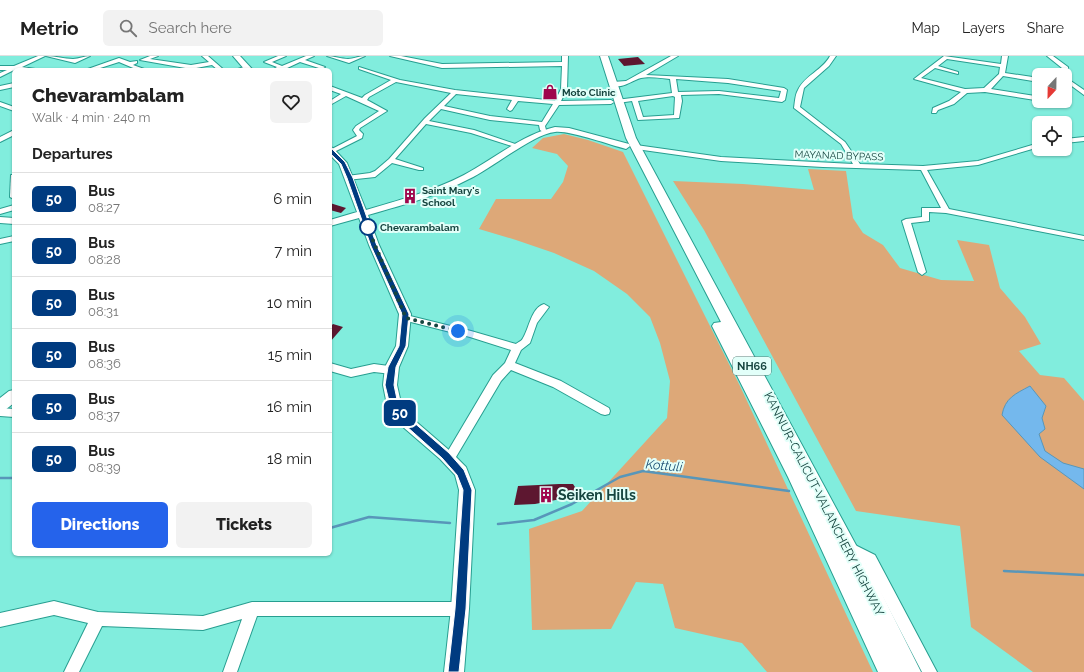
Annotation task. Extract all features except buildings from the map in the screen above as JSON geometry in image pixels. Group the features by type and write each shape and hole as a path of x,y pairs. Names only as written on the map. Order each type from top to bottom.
{"highway":[{"name":"KANNUR-CALICUT-VALANCHERY HIGHWAY","path":"598,56 631,138 631,146 643,182 722,331 795,474 889,672"},
{"name":"KANNUR-CALICUT-VALANCHERY HIGHWAY","path":"604,56 613,84 615,101"},
{"name":"KANNUR-CALICUT-VALANCHERY HIGHWAY","path":"631,146 847,546 910,672"}],"main road":[{"path":"236,56 247,68"},
{"path":"332,222 422,197 467,177 518,146 544,128 569,131 631,146"},
{"path":"332,152 343,163 350,178 374,246 394,286 406,318 402,346 392,370 390,385 394,405 408,423 449,459 461,472 467,490 460,609 454,672"},
{"path":"0,220 12,221"},
{"path":"0,406 12,397"}],"street":[{"path":"0,68 15,68 42,56"},
{"path":"49,56 75,61 86,56"},
{"path":"130,64 155,56"},
{"path":"205,56 218,68"},
{"path":"282,68 267,62 283,56"},
{"path":"288,56 322,67"},
{"path":"287,68 311,56"},
{"path":"330,56 349,61 362,56"},
{"path":"440,107 544,128 564,89 565,56"},
{"path":"613,84 627,83 675,56"},
{"path":"360,68 395,80 455,92 557,104 635,100 697,92 722,93 790,101 799,94 802,87 830,62 833,56"},
{"path":"985,90 990,87 1002,74 1005,56"},
{"path":"1050,56 1066,68"},
{"path":"390,57 442,66 565,64"},
{"path":"1004,66 946,57 917,79 964,91 985,90 1032,98"},
{"path":"111,58 138,68"},
{"path":"94,68 119,60"},
{"path":"143,60 191,68 213,64"},
{"path":"934,66 956,73"},
{"path":"0,74 12,69"},
{"path":"1002,74 1032,79"},
{"path":"640,76 723,80 784,90 790,101 797,108 843,143 858,166"},
{"path":"635,100 640,119 677,117 679,101 673,77"},
{"path":"363,101 367,96 395,80"},
{"path":"1072,83 1084,94"},
{"path":"0,88 12,85"},
{"path":"1072,85 1084,87"},
{"path":"332,89 384,111 358,127 356,130 360,134 360,137 332,151"},
{"path":"934,112 935,109 940,108 958,98 964,91"},
{"path":"350,178 372,174 391,160 455,92"},
{"path":"332,102 346,94"},
{"path":"510,109 516,99"},
{"path":"0,104 12,108"},
{"path":"426,122 472,131 518,146"},
{"path":"0,140 12,133"},
{"path":"1072,140 1084,139"},
{"name":"MAYANAD BYPASS","path":"631,146 721,159 924,168 994,160 1032,147"},
{"path":"391,160 421,169"},
{"path":"924,168 946,211"},
{"path":"0,212 12,207"},
{"path":"922,272 906,221 926,219 925,210 946,211 1084,238"},
{"path":"0,242 12,239"},
{"path":"449,459 497,378 509,365 517,348 527,341 533,322 544,307"},
{"path":"406,318 471,334 517,348"},
{"path":"509,365 557,384 605,411"},
{"path":"332,368 351,373 374,368 392,370"},
{"path":"0,412 12,413"},
{"path":"847,546 870,559 930,672"},
{"path":"0,620 54,608 98,619 145,622 203,623 252,609 460,609"},
{"path":"230,672 252,609"},
{"path":"71,672 98,619"}],"shaded area":[{"path":"564,134 588,140 623,152 740,386 873,672 767,672 742,643 675,628 663,584 636,582 611,629 532,630 529,529 582,511 667,418 670,381 660,343 650,317 627,294 594,271 554,253 479,229 496,199 551,199 563,182 568,166 557,154 532,148 543,138"},
{"path":"808,169 846,171 853,218 863,233 883,245 900,268 941,280 974,281 957,240 989,245 1000,288 1025,317 1041,344 1019,351 1040,375 1064,378 1084,401 1084,672 1033,672 971,627 960,526 856,511 704,230 673,181 743,184 814,190"}],"water":[{"path":"1030,386 1046,406 1042,418 1045,429 1039,434 1045,451 1063,463 1084,469 1084,489 1040,457 1002,415 1003,409 1008,400 1015,394"}],"waterway":[{"name":"Kottuli","path":"498,524 534,520 572,504 620,477 643,471 789,491"},
{"name":"Kottuli","path":"0,478 12,478"},
{"name":"Kottuli","path":"332,527 369,517 450,523"},
{"path":"1004,571 1084,575"}],"bus line":[{"name":"50","path":"332,152 343,163 350,178 374,246 394,286 406,318 402,346 392,367 390,385 394,405 408,423 445,455 461,472 467,490 460,609 454,672"}],"place":[{"name":"Moto Clinic","path":"550,92"},
{"name":"Saint Mary's School","path":"410,196"},
{"name":"Chevarambalam","path":"368,227"},
{"name":"Seiken Hills","path":"546,495"}],"route":[{"path":"368,227 366,224 374,246 394,286 406,318 458,331"}]}
